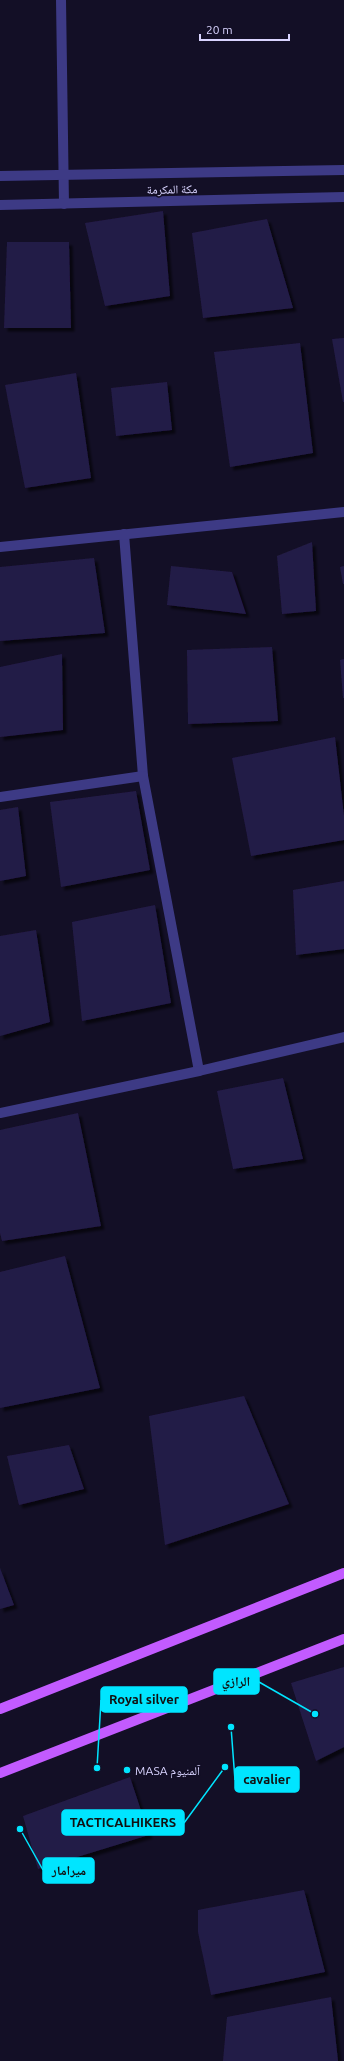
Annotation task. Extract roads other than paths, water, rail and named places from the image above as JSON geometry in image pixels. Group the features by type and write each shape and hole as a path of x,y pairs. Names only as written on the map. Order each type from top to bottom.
{"main road":[{"path":"0,1709 344,1573"},
{"path":"0,1773 344,1639"}],"street":[{"path":"61,0 65,175 64,204"},
{"name":"مكة المكرمة","path":"0,176 344,170"},
{"name":"مكة المكرمة","path":"0,205 344,197"},
{"path":"0,547 344,512"},
{"path":"124,534 143,776 198,1071"},
{"path":"0,797 143,776"},
{"path":"0,1113 198,1071 344,1037"}],"place":[{"name":"الرازي","path":"315,1714"},
{"name":"cavalier","path":"231,1727"},
{"name":"TACTICALHIKERS","path":"225,1767"},
{"name":"Royal silver","path":"97,1768"},
{"name":"MASA آلمنيوم","path":"127,1770"},
{"name":"ميرامار","path":"20,1829"}]}
